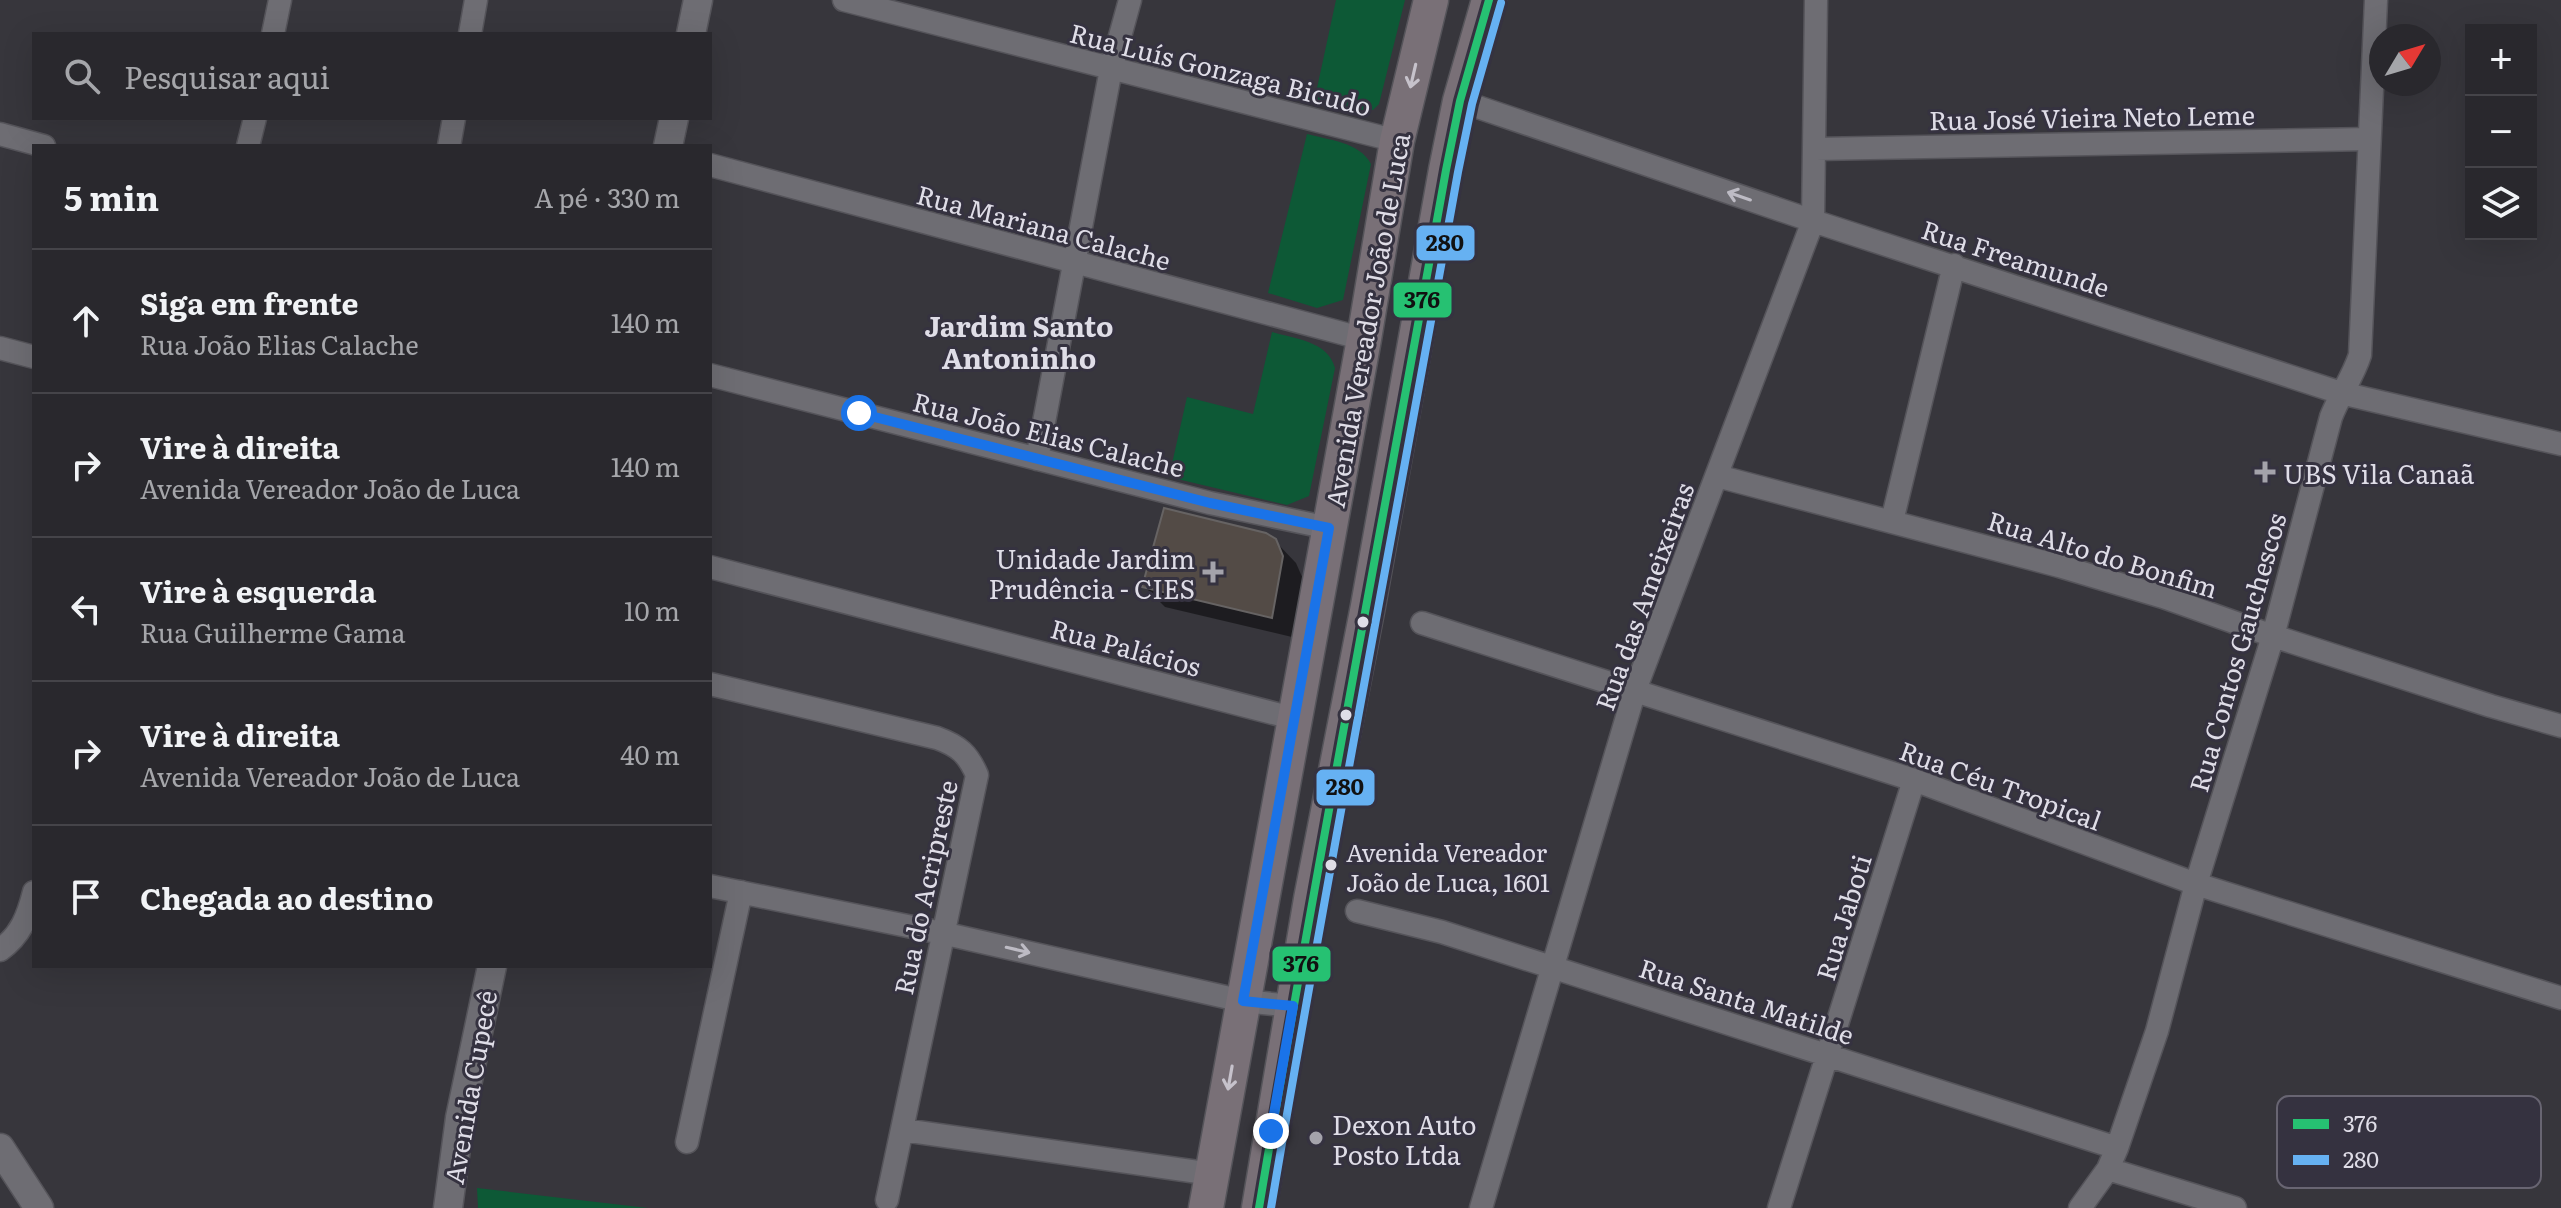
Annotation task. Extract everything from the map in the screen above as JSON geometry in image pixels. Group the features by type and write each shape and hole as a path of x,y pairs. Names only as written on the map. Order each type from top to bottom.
{"main road":[{"name":"Avenida Vereador João de Luca","path":"1206,1208 1296,719 1397,141 1431,0"},
{"name":"Avenida Vereador João de Luca","path":"1259,1208 1293,1006 1460,101 1489,0"}],"street":[{"path":"273,32 280,0"},
{"path":"470,32 476,0"},
{"path":"691,32 698,0"},
{"name":"Rua Luís Gonzaga Bicudo","path":"844,0 1397,141"},
{"path":"1037,459 1111,69 1130,0"},
{"name":"Rua das Ameixeiras","path":"1481,1208 1635,690 1813,221 1816,0"},
{"name":"Rua Contos Gauchescos","path":"2080,1208 2113,1158 2157,1031 2196,884 2273,636 2331,417 2360,355 2376,0"},
{"name":"Rua Freamunde","path":"1460,101 1813,221 2341,393 2561,444"},
{"path":"248,144 254,120"},
{"path":"449,144 454,120"},
{"path":"668,144 674,120"},
{"path":"0,134 37,144"},
{"name":"Rua José Vieira Neto Leme","path":"1816,149 2369,139"},
{"name":"Rua Mariana Calache","path":"712,166 1364,339"},
{"path":"1892,521 1954,265"},
{"path":"0,348 32,356"},
{"name":"Rua João Elias Calache","path":"712,376 1210,503 1329,528"},
{"name":"Rua Alto do Bonfim","path":"1717,476 1892,521 2148,593 2273,636 2561,726"},
{"name":"Rua Palácios","path":"712,568 1296,719"},
{"name":"Rua Céu Tropical","path":"1422,623 1914,780 2196,884 2561,998"},
{"name":"Rua do Acripreste","path":"712,684 937,738 962,749 977,775 887,1200"},
{"name":"Rua Jaboti","path":"1779,1208 1914,780"},
{"path":"712,886 942,933 1243,1001 1293,1006"},
{"path":"687,1142 741,892"},
{"path":"0,950 18,934 32,899"},
{"name":"Rua Santa Matilde","path":"1357,911 1442,932 1828,1055 2113,1158 2235,1208"},
{"name":"Avenida Cupecê","path":"448,1208 460,1118 492,968"},
{"path":"903,1130 1212,1174"},
{"path":"0,1148 39,1208"}],"green space":[{"path":"1336,0 1405,0 1379,104 1373,110 1353,110 1314,102"},
{"path":"1307,134 1351,146 1371,164 1343,300 1317,308 1268,293"},
{"path":"1272,332 1318,347 1331,359 1335,368 1309,496 1287,505 1169,477 1187,397 1253,414"},
{"path":"477,1188 648,1208 478,1208"}],"building":[{"name":"Unidade Jardim Prudência - CIES","path":"1164,508 1266,533 1276,539 1283,556 1272,618 1142,587"}],"transit line":[{"name":"376","path":"1259,1208 1446,170 1460,101 1489,0"},
{"name":"280","path":"1271,1208 1458,172 1472,104 1501,3"}],"place":[{"name":"UBS Vila Canaã","path":"2265,472"},
{"name":"Unidade Jardim Prudência - CIES","path":"1213,572"},
{"name":"Avenida Vereador João de Luca, 1601","path":"1331,865"},
{"name":"Dexon Auto Posto Ltda","path":"1316,1138"}],"district":[{"name":"Jardim Santo Antoninho","path":"1019,341"}],"route":[{"path":"859,413 1210,503 1329,528 1243,1001 1293,1006 1271,1131"}]}
